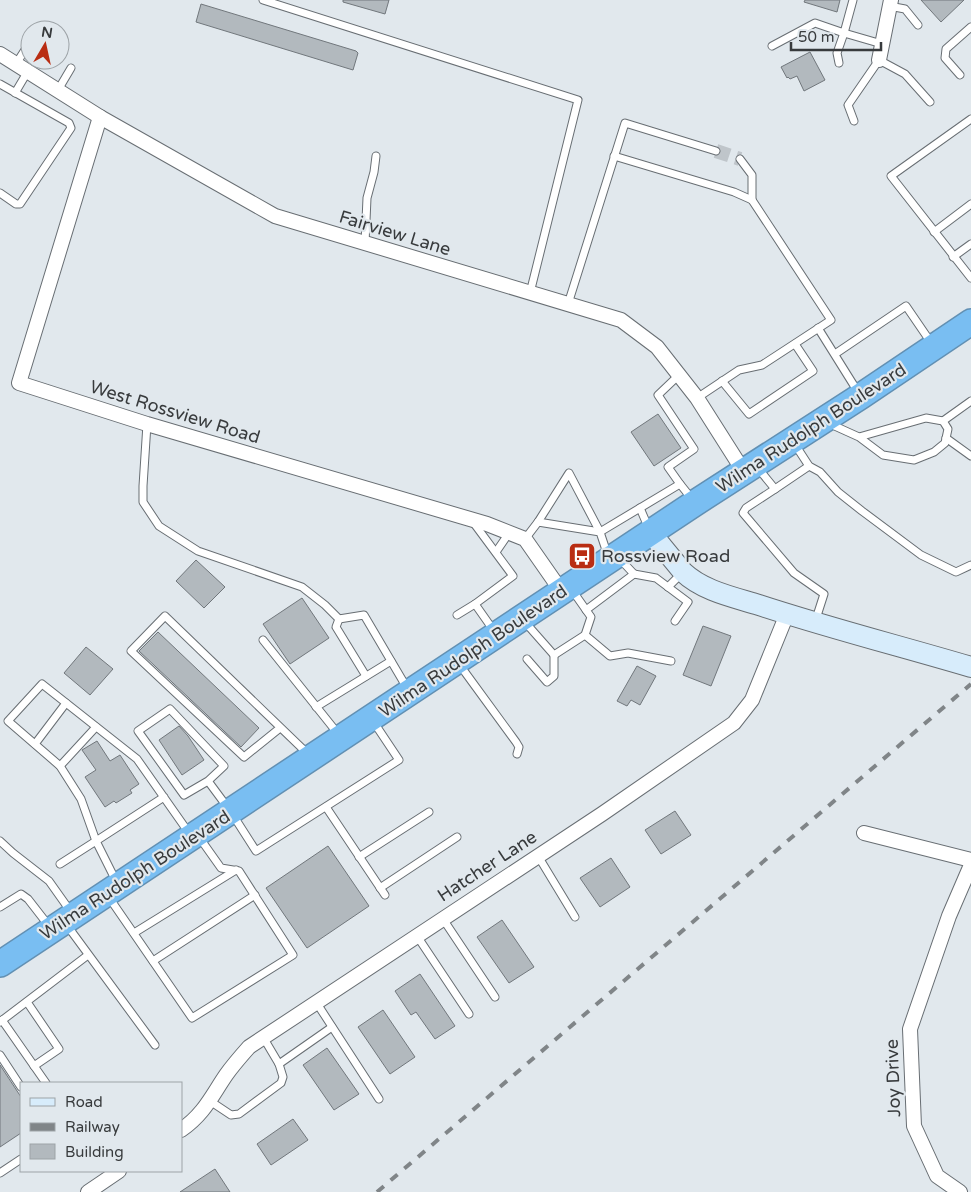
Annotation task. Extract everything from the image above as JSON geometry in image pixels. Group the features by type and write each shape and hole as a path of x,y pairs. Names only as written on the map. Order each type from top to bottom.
{"highway":[{"name":"Wilma Rudolph Boulevard","path":"0,964 971,322"}],"street":[{"path":"879,60 890,3"},
{"name":"Fairview Lane","path":"0,54 20,67"},
{"name":"Fairview Lane","path":"25,70 100,117 275,216 621,320 657,347 750,469"},
{"name":"West Rossview Road","path":"100,117 19,383 147,424 471,520 525,539"},
{"path":"650,533 683,572 707,588 787,614 971,667"},
{"path":"525,539 566,589"},
{"name":"Hatcher Lane","path":"182,1129 198,1117 226,1076 249,1047 734,723 752,700 787,614"},
{"path":"864,832 971,860"},
{"name":"Joy Drive","path":"960,1192 937,1176 914,1126 910,1029 949,916 971,865"},
{"path":"88,1192 118,1172"}],"lane":[{"path":"263,0 578,100 530,293"},
{"path":"839,63 837,53 853,0"},
{"path":"890,3 905,9 918,25"},
{"path":"772,46 815,23 882,44"},
{"path":"960,75 945,58 946,49 971,27"},
{"path":"854,121 848,105 879,60 905,74 930,102"},
{"path":"58,90 71,68"},
{"path":"15,93 21,70"},
{"path":"0,84 69,123 71,128 20,204 16,204 0,193"},
{"path":"971,118 891,176 971,278"},
{"path":"568,304 625,123 716,151"},
{"path":"364,243 367,198 376,156"},
{"path":"614,156 734,192 752,200 831,320 762,365 739,370 697,398"},
{"path":"740,159 752,175 752,200"},
{"path":"934,232 971,204"},
{"path":"953,257 971,244"},
{"path":"835,354 906,306 934,347"},
{"path":"818,328 861,396"},
{"path":"722,381 749,414 813,372 795,344"},
{"path":"679,375 658,395 694,449 668,467 695,503"},
{"path":"859,437 926,418 943,421 971,401"},
{"path":"823,420 859,437 883,454 914,460 934,452 945,443 948,429 943,421"},
{"path":"147,424 142,486 144,502 159,526 198,551 302,587 325,604 339,619"},
{"path":"946,438 971,456"},
{"path":"792,441 809,466 820,472 838,492 921,555 956,572 971,565"},
{"path":"809,466 746,508 743,513 794,573 824,594 815,622"},
{"path":"750,469 775,489"},
{"path":"525,539 569,473 613,558 634,574 656,578 688,602 675,621"},
{"path":"538,522 600,532 680,484"},
{"path":"640,508 650,533"},
{"path":"457,615 513,576 471,520"},
{"path":"496,552 509,533"},
{"path":"668,587 683,572"},
{"path":"586,610 634,574"},
{"path":"554,655 585,635 591,617 566,589"},
{"path":"475,604 497,635"},
{"path":"339,619 364,615 410,693"},
{"path":"280,728 244,757 131,651 165,616 312,758"},
{"path":"522,618 554,655 554,676 547,682 527,659"},
{"path":"339,619 336,628 366,676"},
{"path":"585,635 610,656 628,653 671,661"},
{"path":"263,640 341,738"},
{"path":"316,707 391,661"},
{"path":"458,661 516,742 519,747 517,754"},
{"path":"42,684 96,727 137,759 164,797 221,868 239,870 293,955 192,1018 134,934 112,890 81,799 60,766 8,721 42,684"},
{"path":"35,744 66,703"},
{"path":"170,709 224,766 208,781 184,795 138,731 170,709"},
{"path":"208,781 256,851 399,760 372,718"},
{"path":"60,766 96,727"},
{"path":"60,864 164,797"},
{"path":"326,807 385,895"},
{"path":"359,858 428,812"},
{"path":"380,888 457,837"},
{"path":"0,840 13,853 49,881 63,922 155,1045"},
{"path":"538,855 575,918"},
{"path":"134,934 236,870"},
{"path":"0,907 20,894 63,922"},
{"path":"153,961 255,895"},
{"path":"442,918 495,997"},
{"path":"416,936 468,1014"},
{"path":"45,1082 1,1021 88,955"},
{"path":"27,1002 59,1049 34,1066"},
{"path":"316,1002 379,1099"},
{"path":"278,1064 332,1027"},
{"path":"210,1101 232,1115 239,1114 281,1084 283,1077 263,1037"},
{"path":"0,1056 20,1085"},
{"path":"0,1173 20,1160"}],"building":[{"path":"343,0 389,0 385,14 343,2"},
{"path":"805,0 840,0 837,12 804,2"},
{"path":"921,0 964,0 941,22"},
{"path":"201,4 356,51 358,53 353,70 196,22"},
{"path":"810,52 825,80 804,91 797,76 790,79 787,78 781,67"},
{"path":"658,414 681,448 654,466 631,432"},
{"path":"196,560 225,587 204,608 176,581"},
{"path":"302,598 329,638 290,664 263,624"},
{"path":"703,626 731,636 711,686 683,675"},
{"path":"158,632 259,728 241,747 139,651"},
{"path":"86,647 113,669 90,695 64,673"},
{"path":"637,666 656,676 640,705 631,700 627,706 617,701"},
{"path":"179,726 204,760 182,775 159,740"},
{"path":"97,741 110,761 120,755 139,784 130,790 132,793 116,803 114,801 105,807 85,777 96,770 82,750"},
{"path":"675,811 691,835 661,854 645,830"},
{"path":"328,846 369,906 307,948 266,888"},
{"path":"611,858 630,887 600,907 580,878"},
{"path":"502,920 534,967 509,983 477,937"},
{"path":"420,974 455,1026 435,1039 416,1012 411,1015 395,991"},
{"path":"383,1010 415,1057 390,1074 358,1027"},
{"path":"327,1048 359,1094 334,1110 303,1065"},
{"path":"0,1065 20,1095 20,1134 0,1147"},
{"path":"293,1119 308,1140 271,1165 257,1144"},
{"path":"215,1169 230,1192 180,1192"}],"tunnel":[{"path":"716,151 740,159"}],"railway":[{"path":"377,1192 971,684"}],"place":[{"name":"Rossview Road","path":"582,556"}]}
